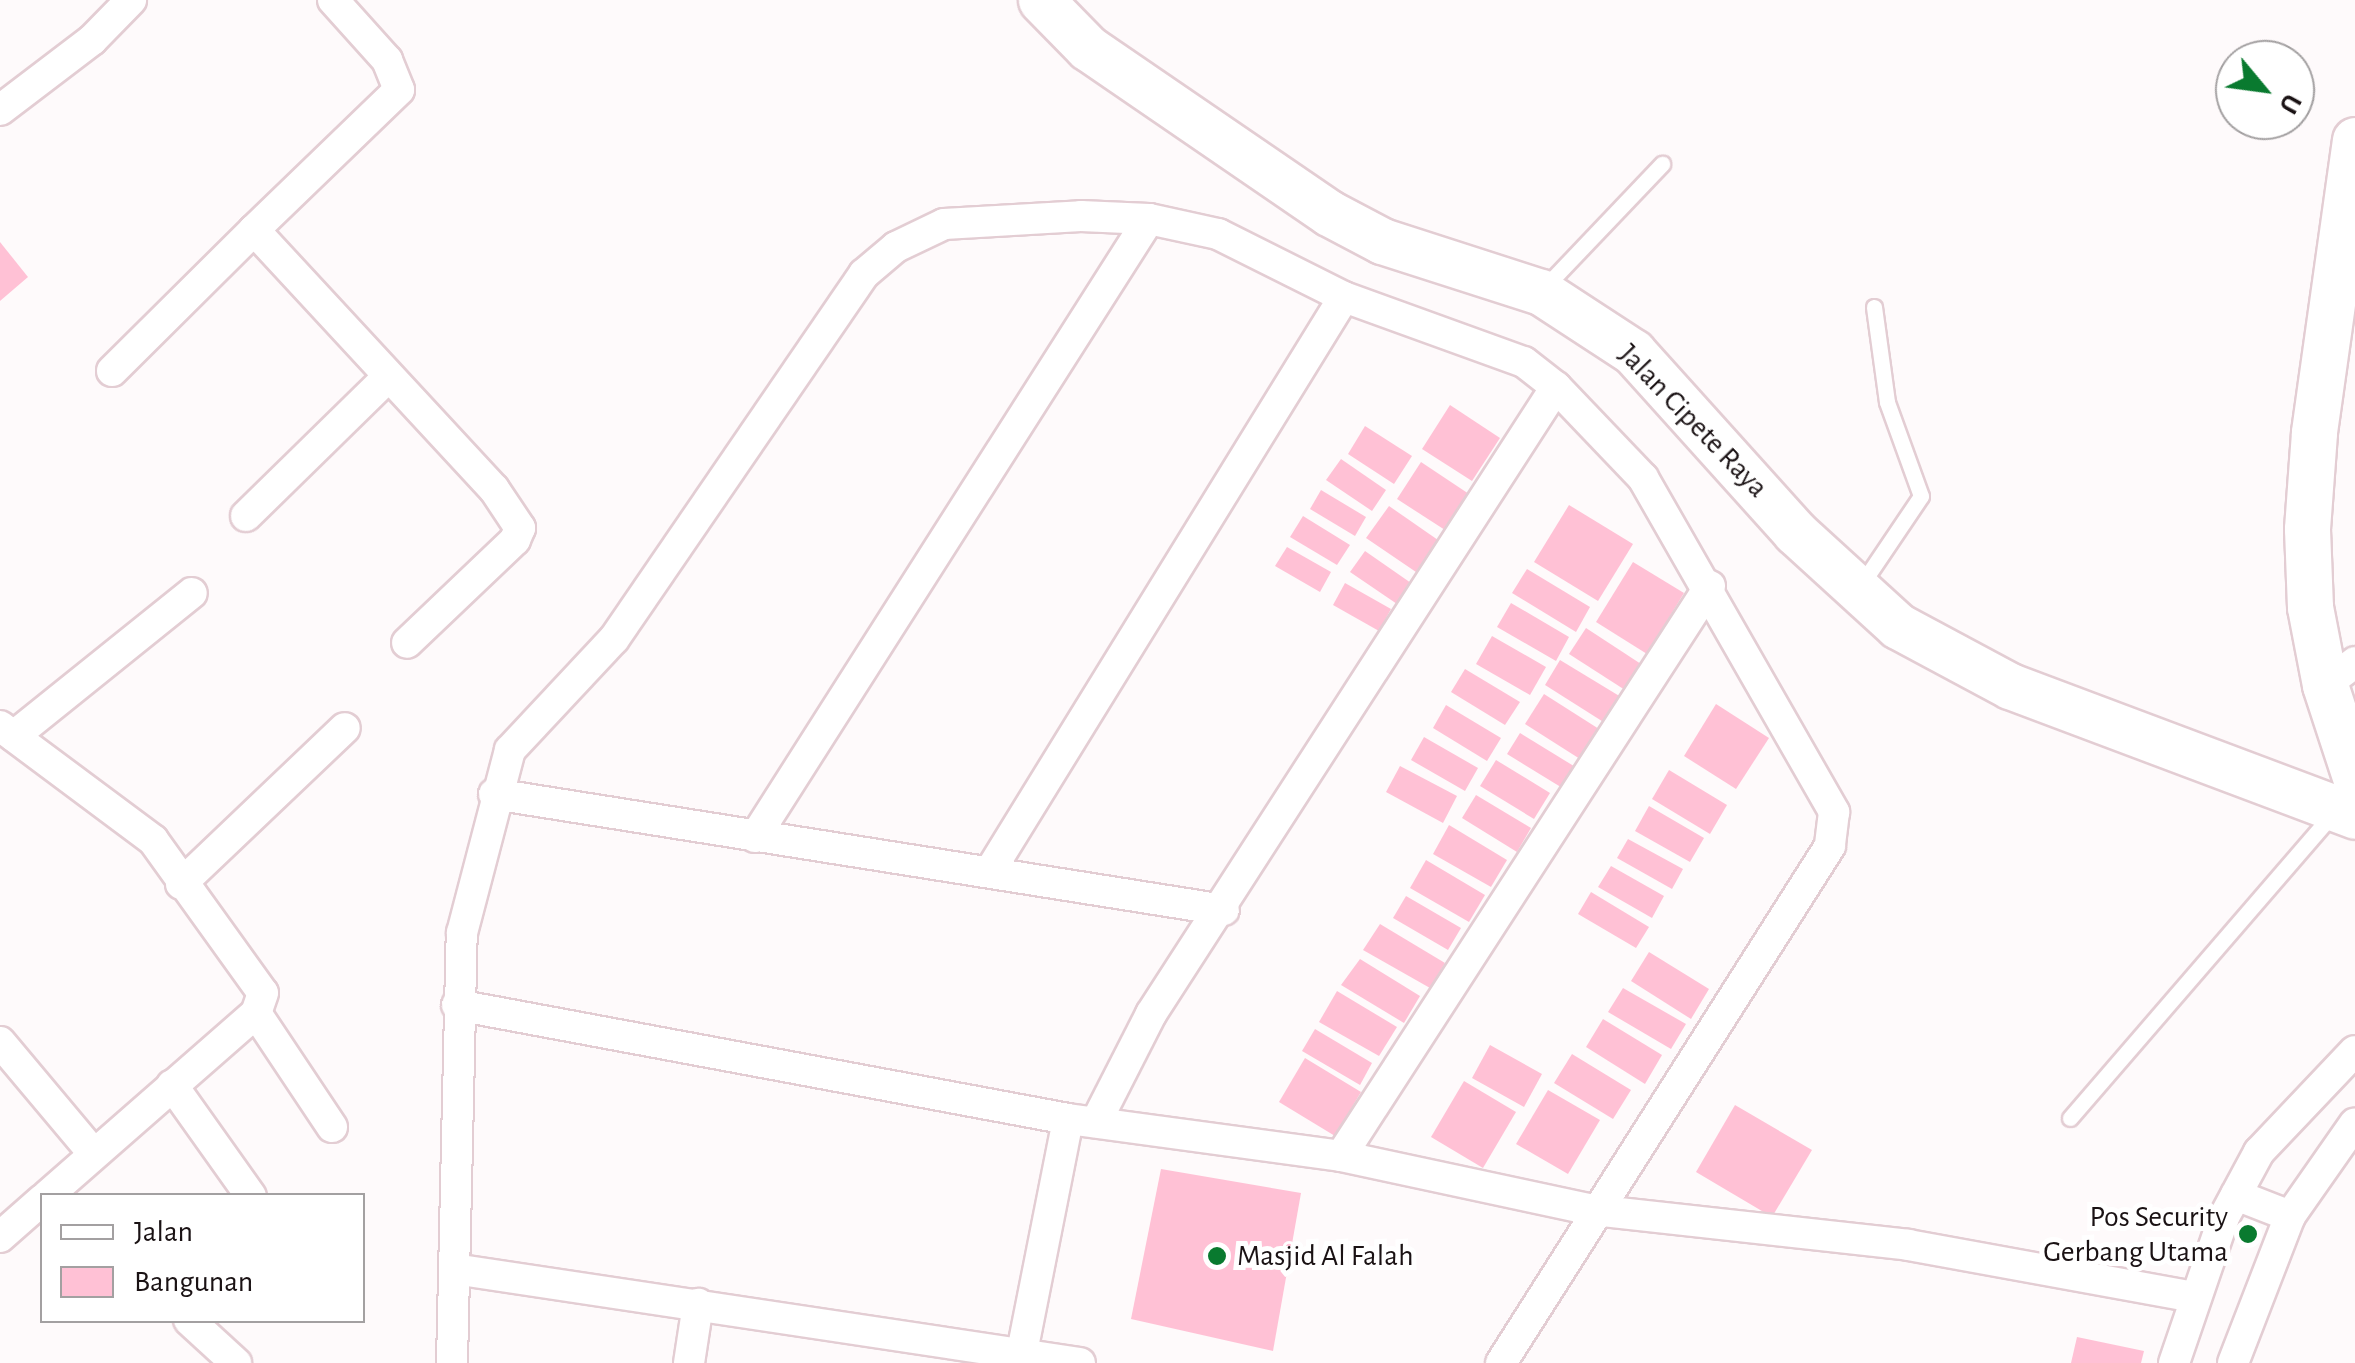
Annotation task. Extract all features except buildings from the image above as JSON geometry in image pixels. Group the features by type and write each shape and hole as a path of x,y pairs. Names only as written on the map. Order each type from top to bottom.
{"main road":[{"name":"Jalan Cipete Raya","path":"1042,0 1088,48 1329,213 1382,241 1540,292 1633,352 1855,592 1898,626 2010,686 2349,801"},
{"path":"2349,801 2340,674 2310,607 2308,529 2314,433 2355,140"}],"street":[{"path":"0,110 92,40 131,0"},
{"path":"112,371 398,90 387,60 333,0"},
{"path":"452,1363 456,1005 462,932 494,794 510,750 614,639 875,265 908,240 944,224 1081,216 1149,220 1218,234 1344,297 1469,337 1524,362 1556,386 1643,478 1710,586 1834,812 1836,829 1593,1210 1501,1363"},
{"path":"756,837 1149,220"},
{"path":"254,230 494,489 520,528 516,540 407,644"},
{"path":"990,872 1344,297"},
{"path":"246,516 388,376"},
{"path":"1022,1352 1082,1120 1224,910 1556,386"},
{"path":"1341,1156 1710,586"},
{"path":"50,1193 256,1013 260,987 141,828 7,730 192,592"},
{"path":"181,884 346,728"},
{"path":"494,794 1224,910"},
{"path":"456,1005 1082,1120 1341,1156 1593,1210 1908,1245 2194,1297"},
{"path":"256,1013 332,1127"},
{"path":"0,1042 94,1154"},
{"path":"2174,1363 2194,1297 2259,1152 2355,1050"},
{"path":"172,1086 249,1193"},
{"path":"2233,1363 2290,1216 2355,1122"},
{"path":"2236,1196 2290,1216"},
{"path":"0,1237 40,1202"},
{"path":"454,1268 698,1304 926,1350 1022,1352 1080,1363"},
{"path":"689,1363 698,1304"},
{"path":"192,1323 236,1363"}],"lane":[{"path":"1540,292 1662,164"},
{"path":"1855,592 1921,496 1887,402 1874,307"},
{"path":"2070,1118 2165,1000 2349,801"}],"place":[{"name":"Pos Security Gerbang Utama","path":"2248,1234"},
{"name":"Masjid Al Falah","path":"1217,1256"}]}
